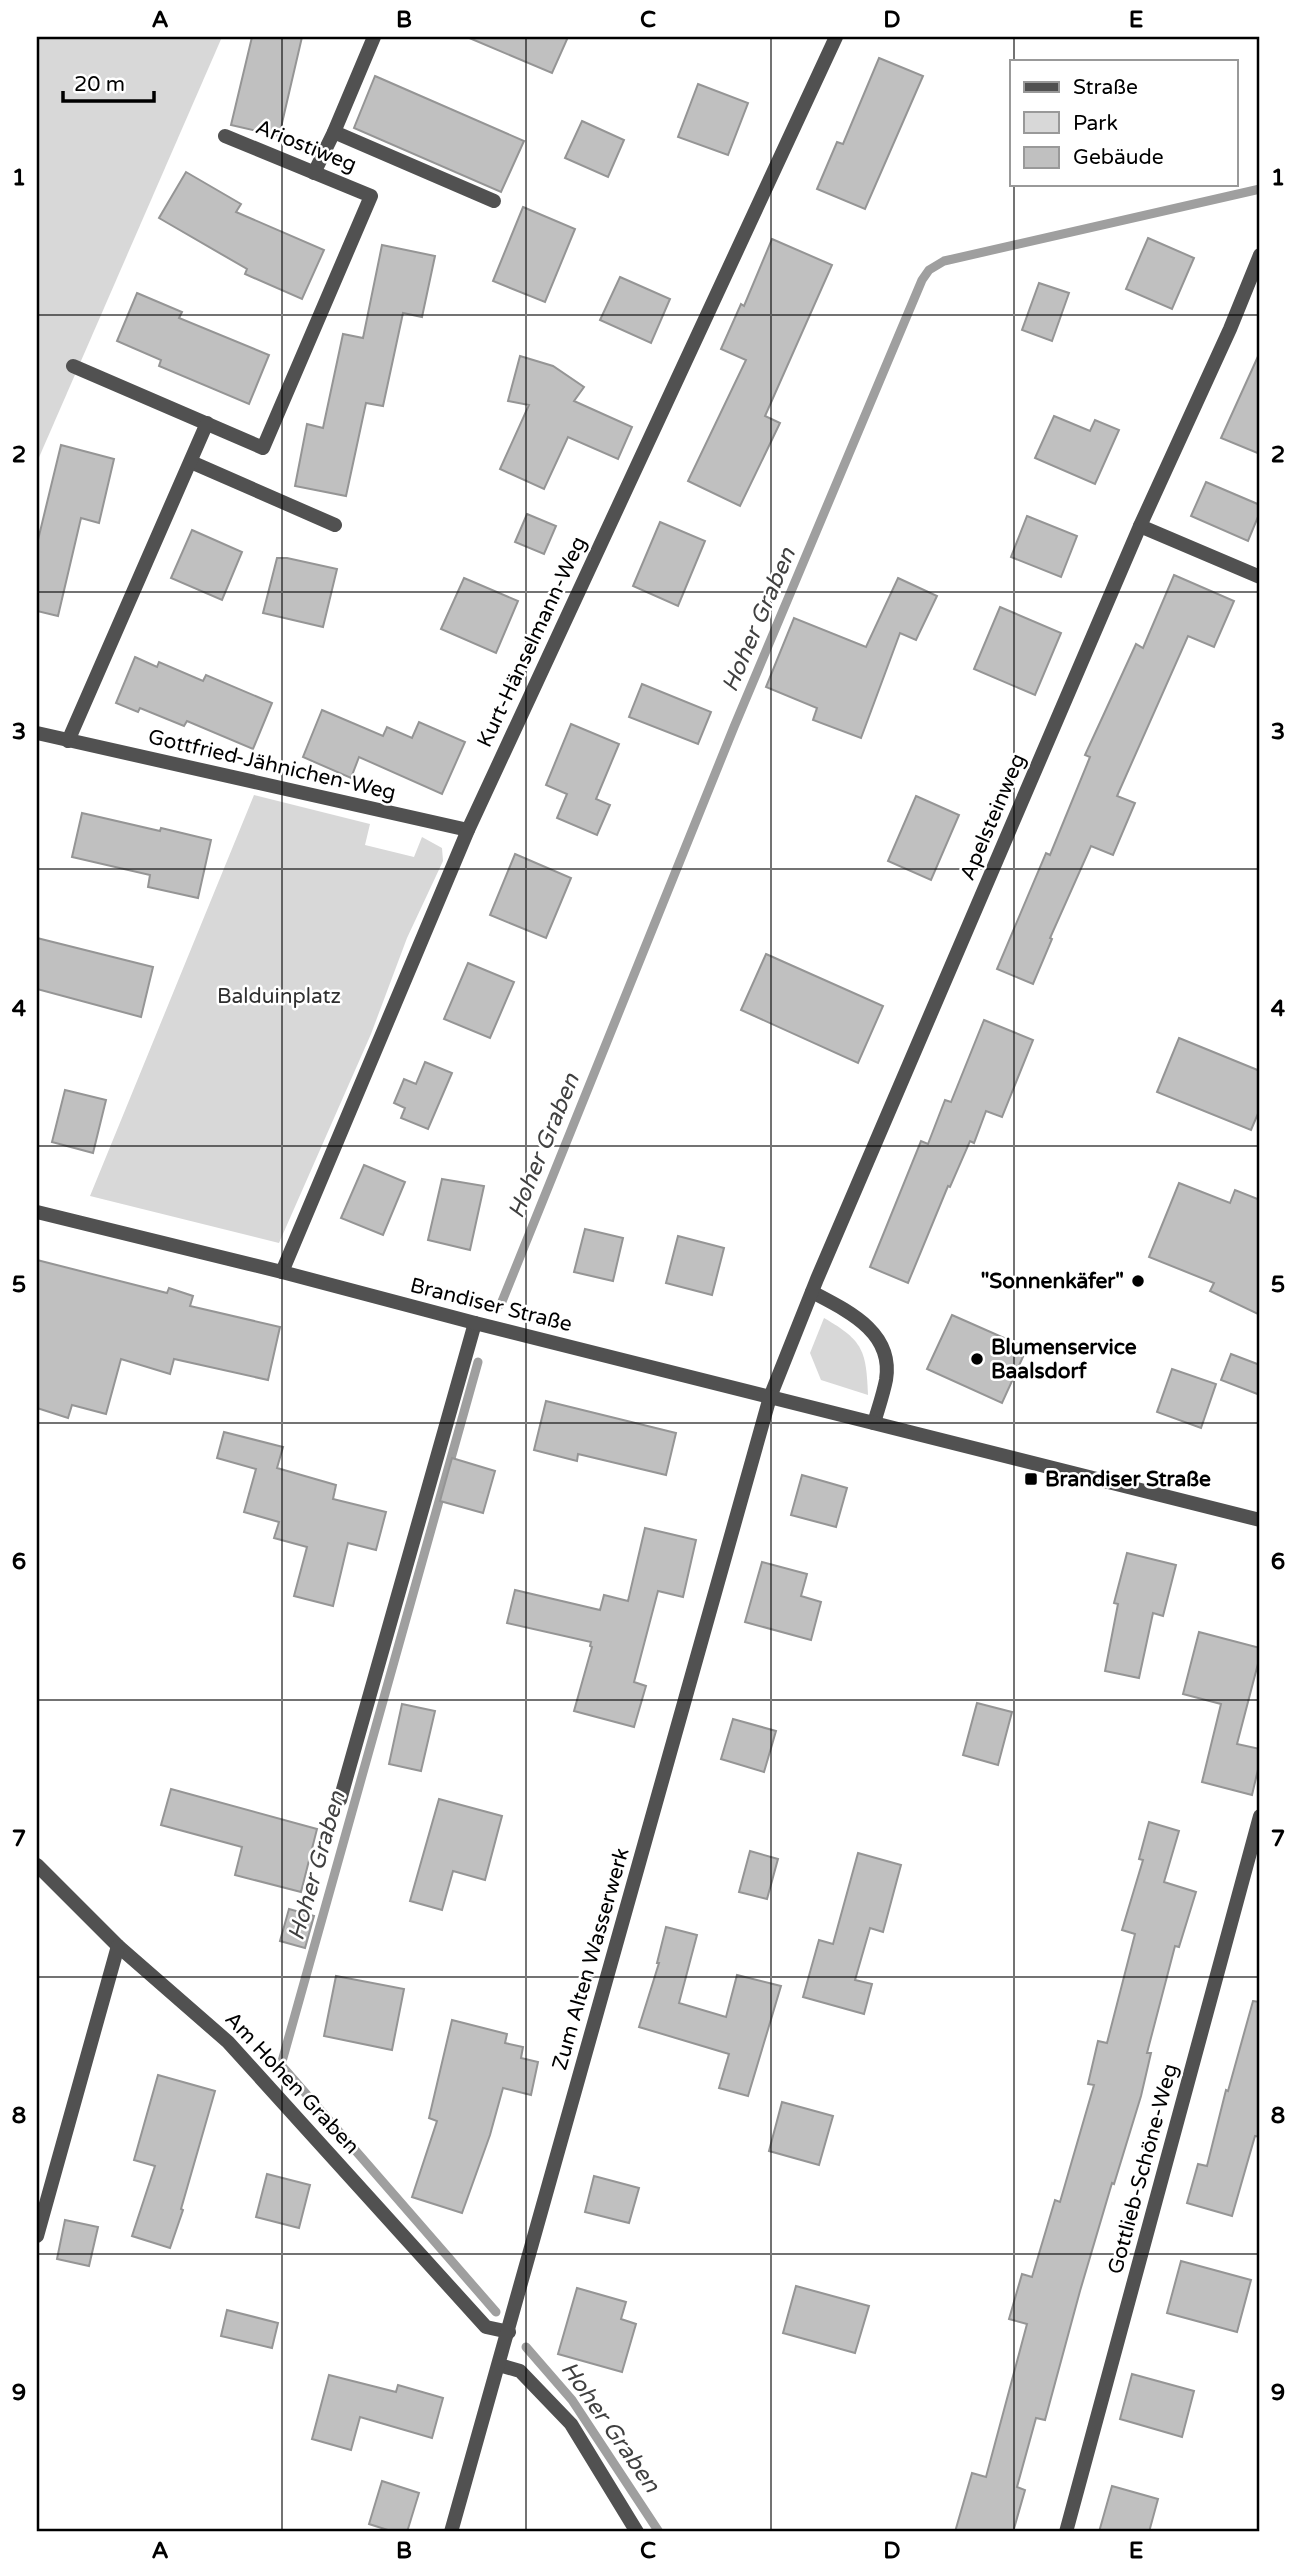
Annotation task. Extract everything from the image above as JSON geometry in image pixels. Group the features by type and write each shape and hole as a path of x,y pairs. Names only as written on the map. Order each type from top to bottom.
{"street":[{"path":"314,173 374,37"},
{"name":"Kurt-Hänselmann-Weg","path":"282,1272 468,830 836,37"},
{"path":"334,132 494,201"},
{"name":"Ariostiweg","path":"207,423 263,448 371,196 225,136"},
{"name":"Apelsteinweg","path":"770,1397 812,1292 1140,526 1230,329 1260,255"},
{"path":"68,741 207,423 73,366"},
{"path":"191,461 335,525"},
{"path":"1140,526 1260,577"},
{"name":"Gottfried-Jähnichen-Weg","path":"37,733 468,830"},
{"name":"Brandiser Straße","path":"37,1212 1260,1520"},
{"path":"812,1292 855,1314 872,1330 884,1348 886,1380 874,1423"},
{"path":"340,1800 475,1323"},
{"name":"Zum Alten Wasserwerk","path":"452,2532 770,1397"},
{"name":"Gottlieb-Schöne-Weg","path":"1066,2532 1260,1816"},
{"name":"Am Hohen Graben","path":"37,1865 118,1946 228,2042 486,2327 509,2332"},
{"path":"37,2236 118,1946"},
{"path":"499,2365 520,2371 571,2424 637,2532"}],"green space":[{"path":"37,37 222,37 37,462"},
{"name":"Balduinplatz","path":"254,795 370,824 365,845 414,857 422,837 442,848 443,861 407,938 371,1034 279,1243 90,1196"},
{"path":"824,1318 847,1334 860,1349 866,1368 868,1395 821,1380 810,1353"}],"building":[{"path":"252,37 302,37 279,136 231,125"},
{"path":"467,37 568,37 552,73"},
{"path":"879,58 923,76 865,209 817,189 837,142 843,144"},
{"path":"375,76 524,141 501,192 354,128"},
{"path":"698,84 748,103 728,155 678,137"},
{"path":"582,121 624,140 608,177 565,158"},
{"path":"186,172 241,204 236,212 324,250 302,299 245,274 247,269 159,218"},
{"path":"523,207 575,229 545,302 493,281"},
{"path":"1148,238 1194,258 1172,309 1126,289"},
{"path":"772,239 832,265 765,416 780,423 740,506 688,481 746,360 721,349 741,304 744,306"},
{"path":"382,245 435,256 422,317 403,313 383,406 366,403 346,496 295,486 307,424 323,428 343,334 363,338"},
{"path":"620,277 670,299 651,343 600,320"},
{"path":"1039,283 1069,293 1052,341 1022,330"},
{"path":"137,293 182,312 179,318 269,355 249,404 159,366 161,360 117,341"},
{"path":"1260,352 1260,454 1221,438"},
{"path":"520,356 553,366 584,387 574,401 632,427 618,459 568,437 544,489 500,469 529,405 508,401"},
{"path":"1054,416 1090,431 1095,420 1119,430 1095,484 1035,458"},
{"path":"61,445 114,459 99,523 81,518 58,616 37,611 37,544"},
{"path":"1206,482 1260,505 1260,512 1248,541 1191,516"},
{"path":"527,514 556,526 544,554 515,542"},
{"path":"1027,516 1077,536 1061,577 1011,557"},
{"path":"660,522 705,541 678,606 633,586"},
{"path":"192,530 242,552 222,600 171,578"},
{"path":"277,558 337,569 323,627 263,613"},
{"path":"1174,575 1234,601 1214,647 1188,636 1117,796 1135,803 1113,855 1091,846 1050,938 1052,939 1033,984 997,969 1046,853 1050,855 1090,757 1085,755 1136,644 1143,648"},
{"path":"464,578 518,601 496,653 441,629"},
{"path":"898,578 937,596 916,640 900,633 861,738 813,720 817,708 766,687 794,618 866,647"},
{"path":"1000,607 1061,633 1035,695 974,669"},
{"path":"135,657 157,667 159,662 203,681 206,675 272,703 253,749 187,721 184,726 140,708 138,712 116,703"},
{"path":"642,684 711,712 698,744 629,717"},
{"path":"322,710 383,736 387,727 412,738 419,722 465,742 442,794 359,757 351,778 303,757"},
{"path":"571,724 619,744 596,799 610,805 597,835 557,818 567,794 546,785"},
{"path":"916,796 959,815 931,880 888,861"},
{"path":"82,813 211,840 198,898 148,887 150,875 72,857"},
{"path":"515,854 571,878 546,938 490,915"},
{"path":"37,938 153,967 141,1017 37,989"},
{"path":"766,954 883,1006 858,1063 741,1010"},
{"path":"468,963 514,982 490,1038 444,1019"},
{"path":"984,1020 1033,1040 1002,1117 986,1111 974,1143 970,1141 950,1187 948,1186 908,1283 870,1267 921,1141 928,1144 945,1100 951,1102"},
{"path":"1179,1038 1260,1071 1260,1109 1251,1130 1157,1092"},
{"path":"425,1062 452,1073 428,1129 401,1118 405,1108 394,1103 404,1079 416,1084"},
{"path":"65,1090 106,1100 93,1153 52,1142"},
{"path":"364,1165 405,1182 383,1235 341,1218"},
{"path":"442,1179 484,1186 470,1250 428,1240"},
{"path":"1179,1183 1230,1203 1235,1190 1260,1200 1260,1315 1210,1291 1214,1283 1149,1257"},
{"path":"585,1229 623,1238 613,1281 574,1272"},
{"path":"678,1236 724,1248 712,1295 666,1283"},
{"path":"37,1260 167,1293 169,1288 193,1296 190,1306 280,1327 268,1380 174,1359 170,1374 121,1359 106,1414 72,1405 68,1418 37,1408"},
{"name":"Blumenservice Baalsdorf","path":"952,1315 1027,1348 1002,1403 927,1369"},
{"path":"1231,1354 1260,1365 1260,1395 1221,1380"},
{"path":"1172,1369 1216,1384 1201,1428 1157,1412"},
{"path":"546,1401 676,1433 666,1475 578,1454 577,1461 534,1450"},
{"path":"224,1432 283,1447 277,1468 336,1485 333,1499 386,1512 376,1550 348,1543 333,1606 294,1596 307,1547 274,1538 279,1522 244,1512 256,1469 217,1458"},
{"path":"452,1458 495,1471 483,1513 440,1501"},
{"path":"802,1475 847,1488 836,1527 791,1515"},
{"path":"645,1528 696,1540 683,1597 658,1591 634,1682 646,1686 634,1727 574,1711 592,1647 591,1642 507,1623 515,1590 600,1610 604,1595 628,1601"},
{"path":"1127,1553 1176,1565 1163,1616 1153,1613 1139,1678 1105,1671 1118,1604 1114,1603"},
{"path":"762,1562 807,1574 801,1596 821,1602 811,1640 745,1622"},
{"path":"1199,1632 1260,1648 1237,1744 1260,1749 1252,1795 1202,1782 1221,1704 1183,1694"},
{"path":"977,1703 1012,1712 998,1765 963,1755"},
{"path":"402,1704 435,1711 421,1771 389,1764"},
{"path":"733,1719 776,1731 764,1772 721,1759"},
{"path":"171,1789 317,1829 301,1892 235,1875 242,1847 161,1825"},
{"path":"439,1799 502,1816 485,1880 453,1871 442,1910 410,1901"},
{"path":"1149,1822 1179,1831 1164,1882 1196,1892 1179,1947 1175,1946 1147,2053 1151,2053 1141,2096 1080,2291 1045,2420 1036,2418 1017,2487 1025,2490 1013,2532 955,2532 972,2473 986,2477 1027,2324 1009,2319 1022,2274 1032,2277 1055,2200 1060,2202 1094,2085 1088,2084 1098,2041 1107,2043 1135,1934 1122,1930 1143,1860 1139,1859"},
{"path":"750,1851 778,1859 767,1899 739,1892"},
{"path":"858,1853 901,1865 883,1932 870,1928 855,1980 872,1984 864,2014 803,1997 819,1940 833,1944"},
{"path":"289,1909 314,1916 305,1948 280,1941"},
{"path":"666,1927 697,1935 679,2003 726,2017 737,1975 781,1986 748,2096 719,2088 729,2054 639,2027 659,1963"},
{"path":"336,1976 404,1989 392,2050 324,2036"},
{"path":"1253,2001 1260,2002 1260,2137 1255,2136 1232,2216 1187,2203 1198,2164 1207,2166 1226,2090 1228,2091"},
{"path":"452,2020 507,2034 505,2043 523,2047 521,2058 538,2062 531,2095 503,2088 490,2135 462,2213 412,2197 437,2121 429,2118"},
{"path":"158,2075 215,2091 170,2248 132,2236 155,2166 134,2160"},
{"path":"782,2102 833,2116 819,2165 769,2151"},
{"path":"267,2174 310,2185 299,2228 256,2217"},
{"path":"594,2176 639,2188 629,2223 585,2212"},
{"path":"65,2220 98,2227 89,2266 57,2259"},
{"path":"1181,2261 1251,2280 1237,2332 1167,2313"},
{"path":"796,2286 869,2306 855,2353 783,2333"},
{"path":"577,2288 626,2302 621,2319 636,2324 622,2372 558,2354"},
{"path":"227,2310 278,2323 272,2348 221,2336"},
{"path":"1132,2374 1194,2391 1182,2437 1120,2419"},
{"path":"329,2375 396,2392 398,2385 443,2398 432,2438 360,2417 351,2450 312,2439"},
{"path":"382,2481 419,2493 407,2532 394,2532 369,2524"},
{"path":"1112,2486 1158,2499 1149,2532 1099,2532"}],"waterway":[{"name":"Hoher Graben","path":"501,1304 734,727 922,280 929,270 944,261 1260,189"},
{"name":"Hoher Graben","path":"478,1362 281,2065 496,2312"},
{"name":"Hoher Graben","path":"526,2347 572,2400 659,2532"}],"place":[{"name":"\"Sonnenkäfer\"","path":"1138,1281"},
{"name":"Blumenservice Baalsdorf","path":"977,1359"},
{"name":"Brandiser Straße","path":"1031,1479"}]}
